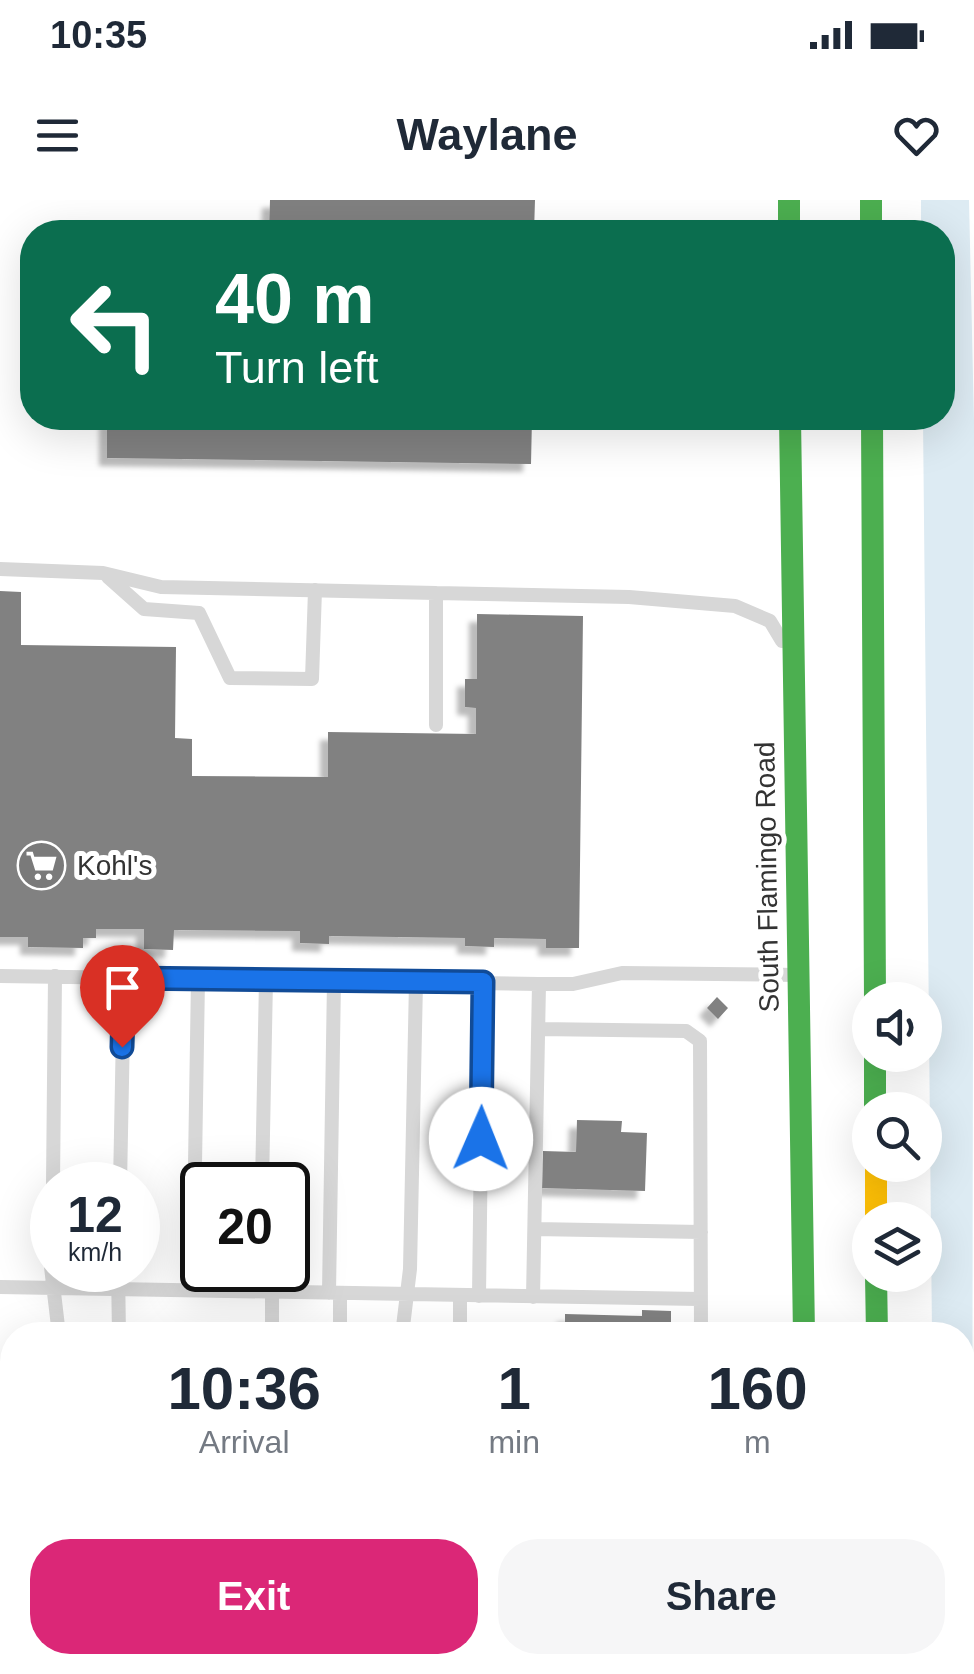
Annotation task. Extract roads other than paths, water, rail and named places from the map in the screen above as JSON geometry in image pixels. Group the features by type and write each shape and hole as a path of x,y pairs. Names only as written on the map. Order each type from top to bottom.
{"main road":[{"name":"South Flamingo Road","path":"790,430 804,1322"},
{"path":"872,430 875,982"},
{"path":"876,1292 876,1322"}],"lane":[{"path":"0,568 103,573 161,586 697,602 751,610 770,620 794,660"},
{"path":"103,573 144,609 199,613 230,678 312,679 315,590"},
{"path":"436,592 436,725"},
{"path":"0,976 573,984 622,973 799,975"},
{"path":"53,1162 55,976"},
{"path":"120,1162 124,978"},
{"path":"195,1162 198,979"},
{"path":"262,1162 266,980"},
{"path":"334,981 334,1293 338,1322"},
{"path":"403,1322 416,982"},
{"path":"478,1296 483,982"},
{"path":"534,1297 539,984"},
{"path":"539,1029 686,1030 700,1042 701,1322"},
{"path":"535,1229 701,1232"},
{"path":"0,1288 30,1289"},
{"path":"55,1292 58,1322"},
{"path":"118,1292 119,1322"},
{"path":"266,1292 270,1322"},
{"path":"310,1292 700,1299"},
{"path":"460,1296 460,1322"}],"place":[{"name":"Kohl's","path":"42,865"}]}
